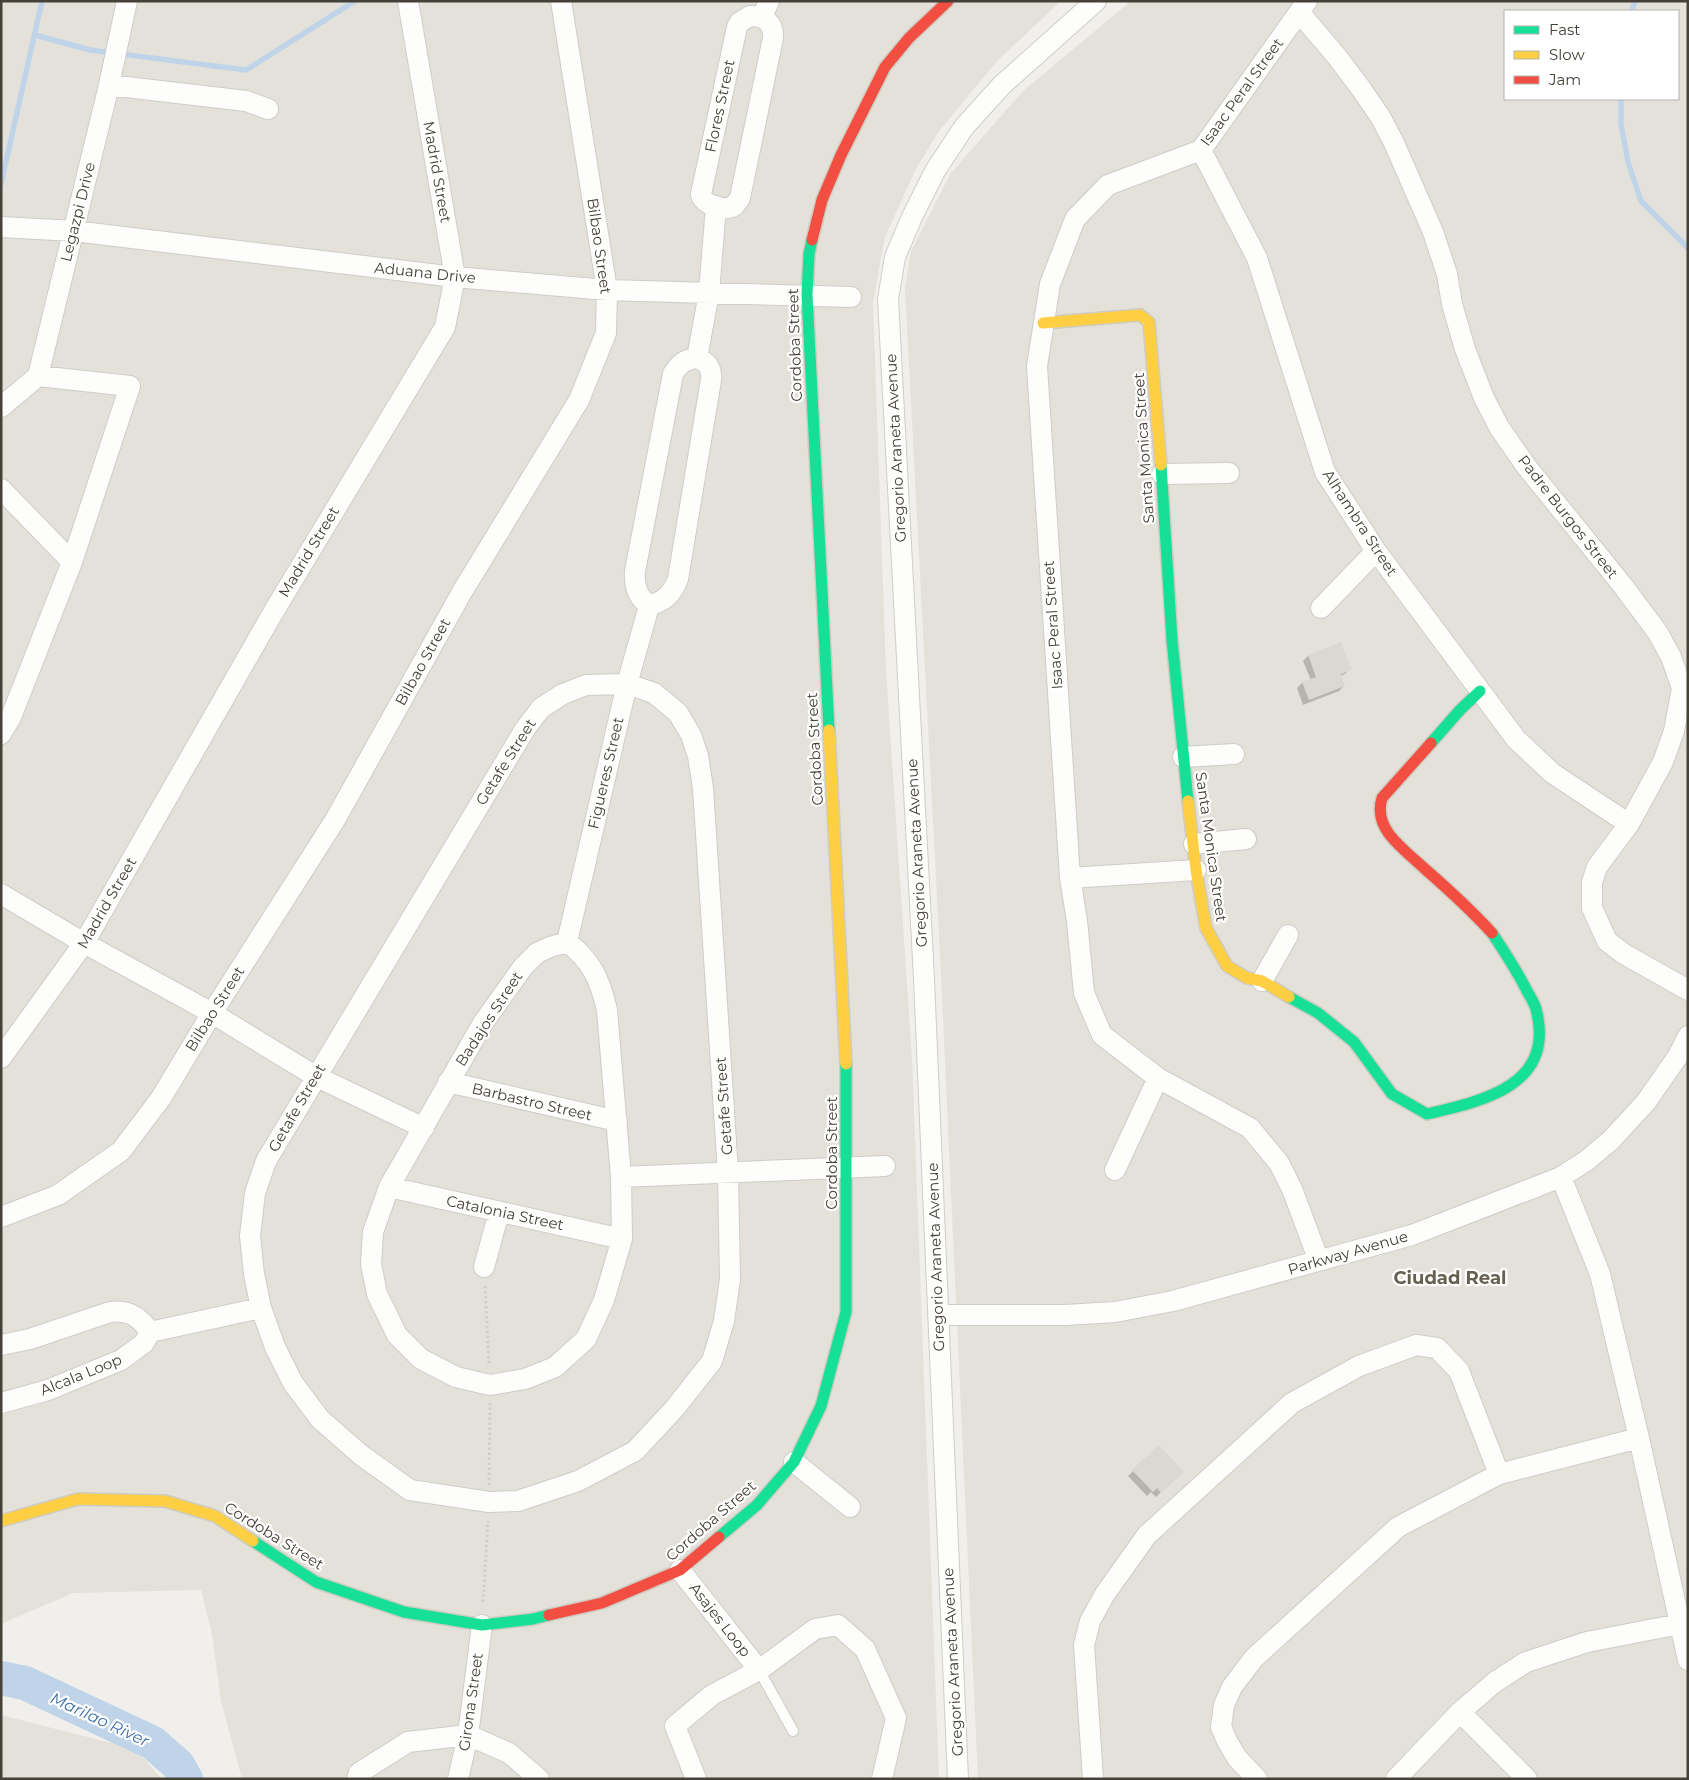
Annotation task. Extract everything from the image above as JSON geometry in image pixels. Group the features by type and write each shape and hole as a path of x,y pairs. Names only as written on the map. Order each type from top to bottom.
{"street":[{"name":"Legazpi Drive","path":"38,376 109,85 127,1"},
{"name":"Madrid Street","path":"1,1058 84,943 274,611 445,327 455,277 408,1"},
{"name":"Bilbao Street","path":"1,1217 58,1195 121,1151 161,1098 212,1013 335,820 462,592 579,400 606,333 607,290 561,1"},
{"name":"Cordoba Street","path":"1,1521 78,1499 165,1501 214,1516 316,1582 404,1612 482,1625 533,1620 602,1603 680,1570 757,1505 794,1462 821,1406 846,1312 846,1086 807,295 809,254 822,200 841,155 885,67 909,38 948,1"},
{"name":"Gregorio Araneta Avenue","path":"958,1779 924,979 888,299 895,257 912,216 934,171 964,128 1002,85 1096,1"},
{"name":"Isaac Peral Street","path":"1303,6 1201,150 1108,185 1075,219 1050,284 1037,366 1070,878 1077,921 1084,993 1102,1035 1158,1078 1250,1128 1279,1163 1292,1189 1319,1261"},
{"name":"Padre Burgos Street","path":"1303,6 1382,118 1394,143 1433,232 1447,274 1452,304 1465,349 1484,398 1499,427 1526,466 1658,632 1671,657 1682,688 1674,731 1663,762 1629,824 1597,867 1592,882 1592,908 1607,941 1624,954 1688,990"},
{"name":"Flores Street","path":"766,9 773,38 740,198 730,208 716,206 703,200 701,194 737,27 745,18 756,16 766,9"},
{"path":"109,85 246,101 268,109"},
{"name":"Alhambra Street","path":"1201,150 1257,258 1324,472 1376,551 1516,739 1552,773 1629,824"},
{"path":"697,358 709,293 716,206"},
{"name":"Aduana Drive","path":"1,227 74,231 455,277 607,290 850,297"},
{"name":"Santa Monica Street","path":"1043,323 1140,316 1149,322 1162,474 1172,640 1183,758 1196,870 1206,928 1217,951 1227,966 1247,978 1262,981 1327,1020 1354,1042 1392,1094 1427,1114 1471,1104 1512,1086 1534,1062 1540,1039 1536,1008 1515,968 1492,932 1395,841 1382,821 1379,808 1382,798 1460,710 1480,692"},
{"path":"697,358 710,366 712,380 678,579 674,590 667,598 649,606 637,593 634,582 635,571 673,374 683,362 697,358"},
{"path":"1,407 38,376 130,386 72,562 6,712 1,734"},
{"path":"1162,474 1229,473"},
{"path":"1,489 72,562"},
{"path":"1321,608 1376,551"},
{"name":"Figueres Street","path":"567,942 627,684 649,606"},
{"name":"Getafe Street","path":"627,684 654,693 678,713 691,734 698,756 704,788 728,1173 730,1279 724,1321 712,1361 675,1408 636,1451 578,1481 518,1501 489,1502 410,1490 361,1455 320,1419 292,1382 275,1347 261,1308 254,1274 250,1236 255,1193 266,1161 315,1076 525,729 540,708 563,694 586,685 627,684"},
{"path":"1183,758 1234,754"},
{"path":"1194,844 1246,839"},
{"path":"1070,878 1196,870"},
{"path":"1,894 84,943 212,1013 315,1076 424,1128"},
{"path":"1262,981 1288,935"},
{"name":"Badajos Street","path":"567,942 585,958 601,987 607,1010 621,1177 622,1239 604,1300 586,1339 555,1367 525,1379 490,1385 456,1377 421,1359 397,1335 377,1294 371,1264 373,1232 389,1188 483,1023 523,967 537,953 567,942"},
{"name":"Parkway Avenue","path":"938,1315 1065,1316 1115,1312 1173,1301 1412,1235 1561,1177 1600,1151 1646,1102 1678,1056 1688,1036"},
{"path":"1114,1170 1158,1078"},
{"name":"Barbastro Street","path":"448,1082 617,1121"},
{"path":"621,1177 885,1166"},
{"path":"1561,1177 1600,1274 1688,1660"},
{"name":"Catalonia Street","path":"389,1188 622,1239"},
{"path":"484,1267 499,1212"},
{"path":"1,1346 30,1340 121,1310 143,1322 150,1332 261,1308"},
{"name":"Alcala Loop","path":"1,1403 48,1390 121,1360 144,1343 150,1332"},
{"path":"1093,1779 1084,1645 1090,1621 1105,1594 1147,1535 1292,1403 1367,1363 1416,1345 1437,1348 1459,1371 1499,1474"},
{"path":"1258,1779 1237,1758 1227,1741 1222,1727 1224,1705 1232,1687 1254,1658 1398,1527 1499,1474 1638,1438"},
{"path":"794,1462 850,1507"},
{"name":"Asajes Loop","path":"680,1570 759,1670"},
{"name":"Asajes Loop","path":"696,1779 675,1726 712,1694 759,1670 815,1629 838,1624 865,1649 896,1718 882,1779"},
{"path":"1396,1779 1460,1712 1495,1682 1526,1662 1587,1642 1680,1624"},
{"name":"Girona Street","path":"458,1779 468,1735 482,1625"},
{"path":"1460,1712 1527,1779"},
{"path":"357,1779 359,1774 408,1742 468,1735 509,1753 539,1779"}],"lane":[{"path":"759,1670 793,1731"}],"path":[{"path":"482,1625 489,1502 490,1385 484,1267"}],"shaded area":[{"path":"1,1 1061,1 998,60 939,131 916,169 885,237 873,302 886,672 912,1058 939,1779 242,1779 221,1701 212,1634 201,1590 73,1593 1,1624"},
{"name":"Ciudad Real","path":"1131,1 1688,1 1688,1779 978,1779 940,954 905,288 911,251 951,173 1023,91"},
{"path":"1,1715 119,1745 145,1759 161,1779 1,1779"}],"building":[{"path":"1341,642 1352,670 1341,674 1345,686 1309,700 1302,682 1316,677 1308,655"},
{"path":"1159,1445 1184,1472 1161,1493 1157,1488 1153,1492 1132,1470"}],"waterway":[{"path":"1,184 42,1"},
{"path":"35,35 90,50 246,70 355,1"},
{"path":"1632,10 1635,1"},
{"path":"1621,100 1621,124 1628,162 1641,201 1688,248"},
{"name":"Marilao River","path":"1,1678 25,1683 153,1743 178,1765 186,1779"}],"traffic: fast":[{"path":"812,240 809,254 807,295 829,730"},
{"path":"1161,465 1172,640 1188,801"},
{"path":"1431,743 1460,710 1480,691"},
{"path":"1289,997 1318,1013 1354,1042 1392,1094 1427,1114 1471,1103 1492,1095 1510,1085 1525,1072 1535,1056 1539,1035 1534,1004 1514,967 1492,933"},
{"path":"719,1537 757,1505 794,1462 821,1406 846,1312 846,1064"},
{"path":"253,1541 316,1582 404,1612 482,1625 533,1619 549,1615"}],"traffic: slow":[{"path":"1043,323 1140,315 1149,322 1161,465"},
{"path":"829,730 846,1064"},
{"path":"1188,801 1196,870 1206,928 1227,966 1247,978 1262,981 1289,997"},
{"path":"1,1521 78,1499 165,1501 215,1516 253,1541"}],"traffic: jam":[{"path":"812,240 822,200 841,155 885,67 909,38 948,1"},
{"path":"1431,743 1382,798 1380,808 1382,821 1389,834 1397,843 1492,933"},
{"path":"549,1615 602,1603 680,1570 719,1537"}],"district":[{"name":"Ciudad Real","path":"1450,1278"}]}
